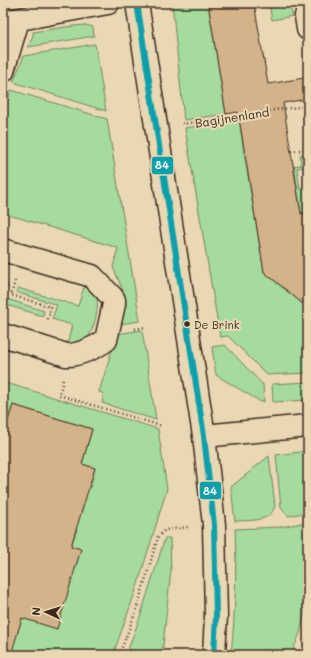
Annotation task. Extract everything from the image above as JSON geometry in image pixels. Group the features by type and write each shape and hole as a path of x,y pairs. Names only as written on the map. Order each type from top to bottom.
{"street":[{"path":"3,71 11,21 108,3"},
{"path":"137,3 185,323 204,436 214,525 216,616 214,655"},
{"path":"308,10 306,16 308,29"},
{"path":"3,335 71,355 106,340 114,300 92,276 13,253"},
{"path":"204,436 308,426"}],"path":[{"name":"Bagijnenland","path":"156,123 185,124 282,108 308,106"},
{"path":"291,151 308,148"},
{"path":"13,253 11,295 51,307 40,346"},
{"path":"71,355 59,395 162,426"},
{"path":"120,655 136,611 158,537 165,530 214,525"}],"green space":[{"path":"172,3 208,3 226,114 184,120"},
{"path":"269,3 285,3 291,10 293,16 272,20"},
{"path":"85,25 93,27 94,36 28,47 33,36 33,32"},
{"path":"95,44 106,111 13,82 24,56"},
{"path":"11,90 107,119 140,321 120,324 126,303 124,293 113,267 118,248 3,213 3,117"},
{"path":"284,112 286,118 240,126 264,272 308,308 308,373 267,375 228,336 220,337 185,128"},
{"path":"308,153 308,167 297,168 300,189 308,188 308,212 301,213 294,166 301,165 300,155"},
{"path":"3,283 8,285 4,298 44,311 43,316 3,304"},
{"path":"84,287 91,290 95,294 97,307 95,321 90,335 83,343 67,345 72,325 52,319 57,305 16,292 18,288 78,306"},
{"path":"142,330 156,420 102,403 104,394 99,392 117,334"},
{"path":"225,345 263,384 264,402 261,402 216,375 212,347"},
{"path":"3,382 158,429 167,489 137,587 113,655 3,655 3,627 18,632 22,618 70,567 75,568 81,549 71,546 77,529 71,527 77,507 83,509 83,507 78,505 84,485 90,487 95,468 82,464 92,429 13,405 3,436"},
{"path":"308,382 308,400 273,402 272,384"},
{"path":"308,451 308,512 288,516 281,508 276,455"},
{"path":"269,456 275,506 269,515 259,520 235,521 231,487"},
{"path":"308,522 308,595 300,633 291,655 231,655 234,624 236,560 235,529 280,527"},
{"path":"165,538 170,538 171,570 162,655 126,655 140,617"}],"building":[{"path":"208,3 254,3 268,84 304,78 307,99 283,103 301,214 308,212 308,308 264,272 238,112 226,114"},
{"path":"13,405 92,429 82,464 95,468 71,546 81,549 57,629 22,618 11,655 3,655 3,436"}],"transit line":[{"name":"84","path":"137,3 204,436 214,525 216,616 214,655"}],"place":[{"name":"De Brink","path":"187,324"}]}
